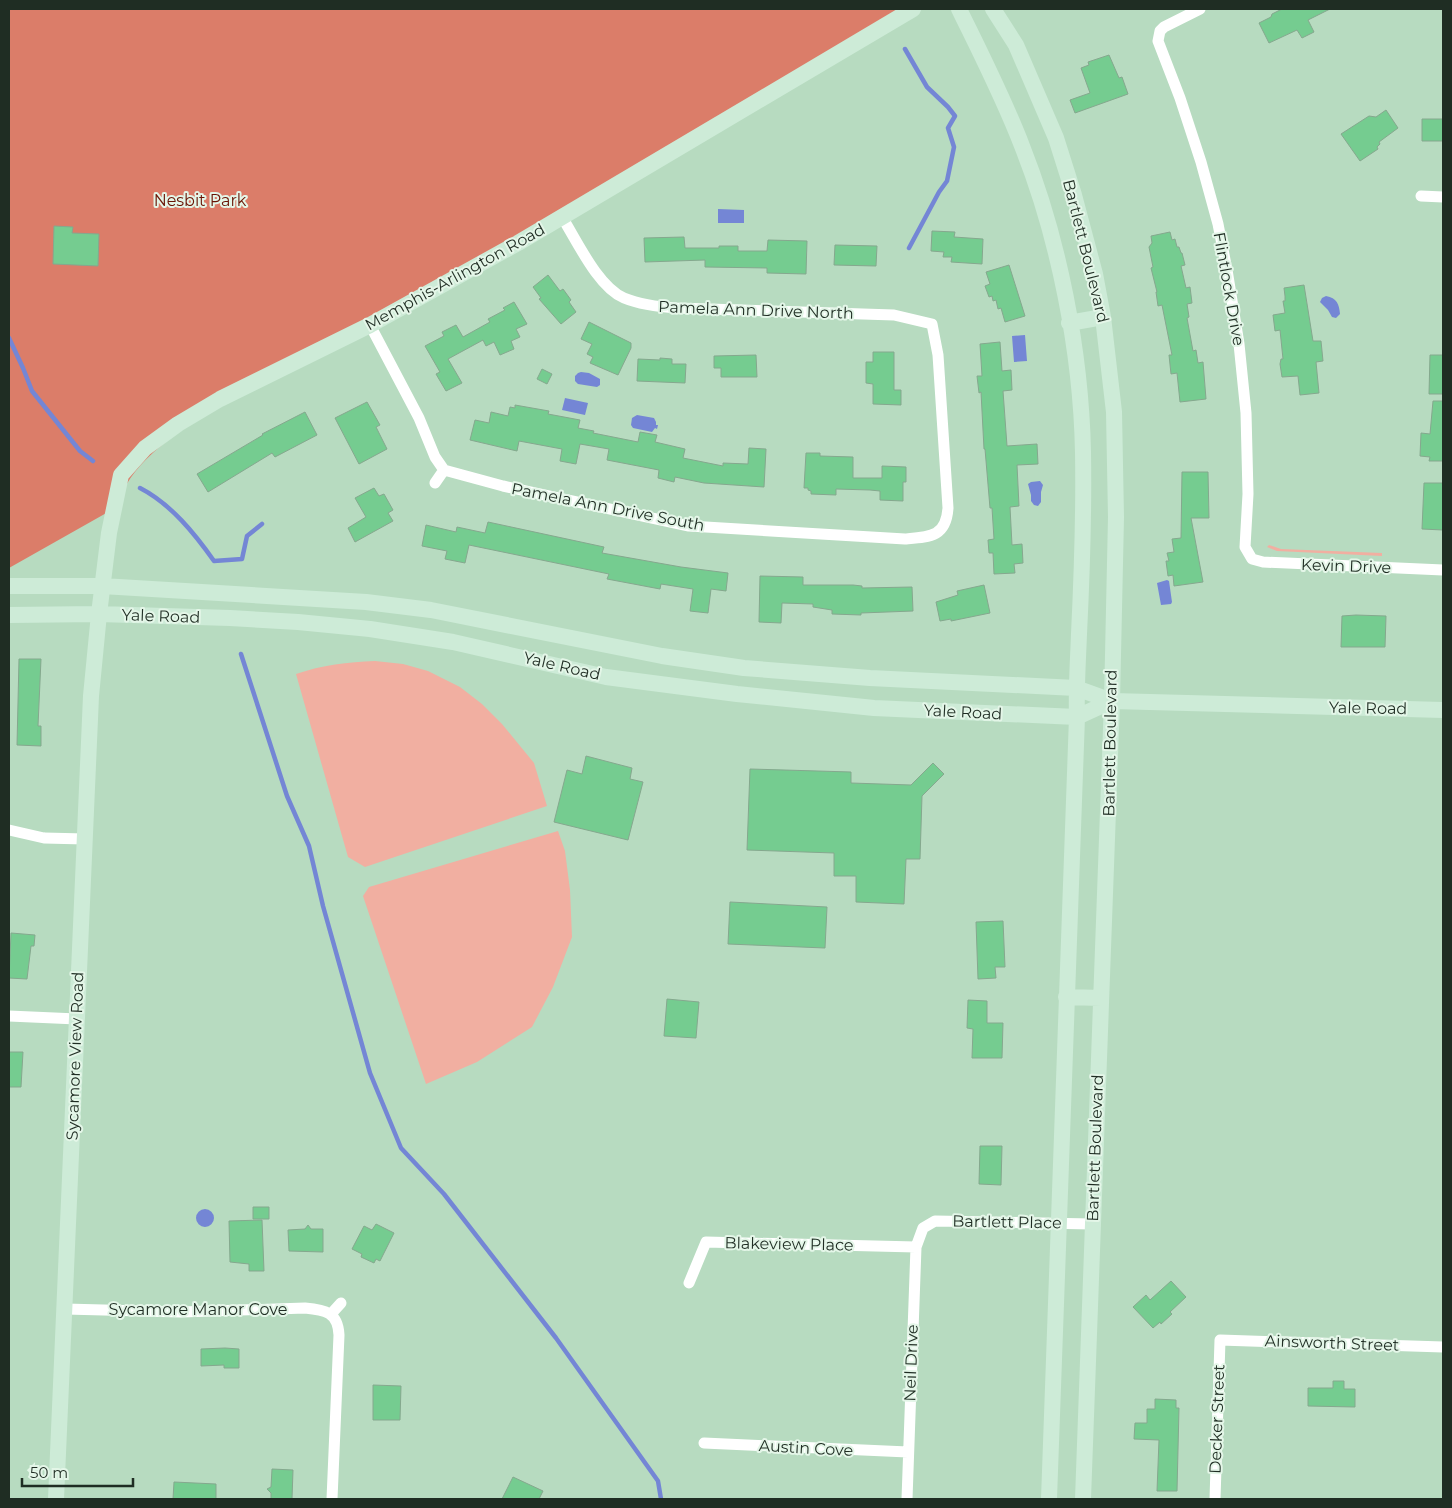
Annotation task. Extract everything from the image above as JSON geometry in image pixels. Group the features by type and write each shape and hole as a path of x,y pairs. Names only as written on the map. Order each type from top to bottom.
{"main road":[{"name":"Memphis-Arlington Road","path":"98,614 109,533 122,475 145,448 178,424 220,399 370,325 562,217 913,9"},
{"name":"Bartlett Boulevard","path":"958,9 1000,94 1023,148 1041,200 1056,254 1069,323 1076,365 1083,450 1083,529 1076,688 1077,717 1049,1499"},
{"name":"Bartlett Boulevard","path":"993,9 1016,45 1056,138 1082,222 1104,317 1112,380 1116,447 1112,701 1083,1499"},
{"path":"1069,323 1104,317"},
{"name":"Yale Road","path":"9,586 102,586 366,602 431,610 662,656 744,668 870,678 1076,688 1112,701 1443,710"},
{"name":"Yale Road","path":"9,615 98,614 230,618 370,628 453,642 606,677 737,694 874,708 1077,717 1112,701"},
{"name":"Sycamore View Road","path":"56,1499 85,839 98,614"},
{"path":"1066,997 1101,998"}],"street":[{"name":"Flintlock Drive","path":"1200,9 1164,27 1160,31 1158,41 1180,98 1201,162 1218,224 1227,270 1238,337 1244,394 1248,494 1245,542 1250,556"},
{"path":"1420,196 1443,197"},
{"name":"Pamela Ann Drive North","path":"562,217 599,276 622,298 638,303 677,308 894,315 932,324 938,356 948,508 946,523 936,534"},
{"path":"370,325 420,418 435,458 444,470 435,483"},
{"name":"Pamela Ann Drive South","path":"444,470 503,486 688,526 905,539 936,534"},
{"name":"Kevin Drive","path":"1250,556 1252,559 1263,562 1443,570"},
{"path":"9,830 44,838 85,839"},
{"path":"9,1016 77,1019"},
{"name":"Bartlett Place","path":"923,1228 935,1221 1092,1224"},
{"name":"Neil Drive","path":"907,1499 916,1247 923,1228"},
{"name":"Blakeview Place","path":"688,1282 706,1242 916,1247"},
{"path":"332,1499 339,1335 336,1320 331,1314 342,1303"},
{"name":"Sycamore Manor Cove","path":"64,1309 181,1312 305,1308 321,1310 331,1314"},
{"name":"Ainsworth Street","path":"1220,1340 1443,1347"},
{"name":"Decker Street","path":"1215,1499 1220,1340"},
{"name":"Austin Cove","path":"704,1443 908,1452"}],"shaded area":[{"path":"1269,545 1281,549 1382,553 1382,556 1277,551 1267,547"},
{"path":"375,661 403,664 428,671 460,687 482,704 502,724 534,763 547,806 365,867 348,857 296,674 335,664"},
{"path":"558,831 565,851 570,890 572,937 553,987 532,1027 477,1062 426,1084 363,896 369,887"}],"green space":[{"name":"Nesbit Park","path":"9,9 916,9 202,416 151,454 131,478 117,507 9,568"}],"water":[{"path":"718,209 744,210 744,223 718,223"},
{"path":"1326,296 1333,298 1338,304 1340,314 1336,318 1332,317 1320,302"},
{"path":"1025,335 1027,361 1014,362 1012,336"},
{"path":"581,372 589,373 600,379 600,385 597,387 578,384 575,381 575,376"},
{"path":"565,398 588,403 585,415 562,410"},
{"path":"637,415 654,418 656,425 658,425 657,429 655,428 652,432 633,428 631,425 632,418"},
{"path":"1040,481 1043,485 1041,502 1038,506 1034,505 1031,501 1028,484"},
{"path":"1169,581 1172,602 1171,604 1161,605 1157,583"},
{"path":"201,1209 209,1209 214,1214 212,1225 201,1227 196,1222 196,1214"}],"building":[{"path":"1282,9 1330,9 1308,20 1314,32 1302,38 1297,30 1269,43 1259,23"},
{"path":"1109,55 1119,78 1122,77 1128,94 1075,113 1070,100 1090,93 1081,68 1089,65 1088,62"},
{"path":"1386,110 1398,128 1379,142 1378,149 1360,161 1341,134 1369,116 1376,117"},
{"path":"1422,119 1443,119 1443,141 1422,141"},
{"path":"54,226 73,227 72,233 99,234 98,266 53,264"},
{"path":"932,231 955,232 954,237 983,239 982,264 951,262 952,257 943,257 944,252 931,251"},
{"path":"1170,232 1172,240 1175,239 1177,247 1179,247 1182,253 1185,265 1181,266 1186,288 1190,287 1192,303 1187,304 1189,317 1187,318 1193,351 1196,350 1198,363 1203,362 1206,399 1180,402 1177,373 1171,374 1169,355 1172,355 1162,305 1158,306 1149,247 1152,243 1151,236"},
{"path":"684,237 685,248 738,246 738,251 767,251 768,240 807,241 806,274 767,273 767,268 705,267 705,260 645,262 644,238"},
{"path":"835,245 877,246 876,266 834,265"},
{"path":"1009,265 1025,316 1005,322 1001,308 998,309 996,300 993,301 992,296 989,297 985,286 990,284 986,272"},
{"path":"548,275 560,291 563,289 571,300 569,302 576,312 561,324 539,299 541,298 533,287"},
{"path":"1304,285 1313,341 1321,341 1323,361 1316,362 1319,393 1300,395 1298,376 1282,377 1280,364 1281,359 1283,359 1280,330 1275,331 1273,315 1285,313 1283,301 1285,301 1284,288"},
{"path":"514,302 527,324 516,329 520,337 511,341 514,349 500,355 494,342 486,346 483,340 448,359 462,383 446,391 436,374 440,372 425,346 444,336 442,332 456,325 463,337 490,322 488,319 505,310 503,308"},
{"path":"589,322 631,343 631,348 618,375 590,363 593,357 587,354 592,344 581,339"},
{"path":"1000,342 1002,371 1011,370 1012,390 1003,391 1007,446 1037,444 1038,464 1017,465 1019,506 1010,507 1012,545 1022,544 1023,563 1014,564 1015,573 994,574 993,553 989,553 988,540 994,539 992,508 990,508 984,449 981,392 979,393 977,376 982,376 980,344"},
{"path":"873,352 894,352 894,390 901,390 901,405 873,404 873,384 866,383 866,362 873,362"},
{"path":"756,355 757,377 721,377 721,368 714,368 714,356"},
{"path":"1430,355 1443,355 1443,394 1429,394"},
{"path":"660,358 672,359 672,364 686,364 685,383 637,381 638,359 660,360"},
{"path":"542,369 552,374 547,384 537,379"},
{"path":"1433,401 1443,401 1443,461 1429,461 1430,457 1420,456 1421,433 1430,434"},
{"path":"367,402 380,425 376,427 387,449 359,464 335,418"},
{"path":"515,405 549,411 548,414 580,420 578,428 594,431 593,433 638,442 640,432 657,435 655,442 685,449 683,458 723,466 723,463 748,464 749,448 766,449 764,487 704,483 675,477 674,482 658,478 659,470 607,460 609,449 580,444 576,464 560,461 562,449 519,441 517,451 470,440 475,420 489,423 491,412 508,416 510,407 515,408"},
{"path":"305,412 317,435 275,457 272,453 208,492 197,474 262,434"},
{"path":"806,453 820,453 820,456 853,457 853,478 882,478 882,466 906,467 906,482 903,482 903,501 880,500 880,491 870,490 836,489 836,495 811,494 808,488 804,488"},
{"path":"1182,472 1208,472 1209,518 1191,518 1203,582 1174,586 1173,575 1168,576 1166,561 1169,561 1167,553 1174,552 1172,539 1181,538"},
{"path":"1424,483 1443,483 1443,530 1422,529"},
{"path":"374,488 379,496 384,494 393,510 388,513 393,521 355,542 348,528 366,517 355,498"},
{"path":"488,522 604,547 602,553 728,573 726,591 711,589 708,613 690,611 693,589 661,584 660,589 607,579 609,574 469,545 465,563 445,559 447,551 422,546 426,525 456,532 457,527 485,533"},
{"path":"760,576 803,577 803,585 853,585 862,586 862,588 912,587 913,611 861,613 861,615 832,614 832,610 813,607 813,604 782,603 781,623 759,622"},
{"path":"984,585 990,613 951,621 951,619 940,621 936,602 958,595 957,591"},
{"path":"1342,616 1386,616 1385,647 1341,647"},
{"path":"19,659 41,659 38,726 41,726 41,746 17,745"},
{"path":"586,756 632,768 630,779 643,782 628,840 554,822 567,770 582,774"},
{"path":"933,763 944,774 922,796 920,859 906,859 904,904 856,902 856,876 834,876 834,853 747,850 750,769 851,772 851,783 911,785"},
{"path":"730,902 827,907 825,948 728,944"},
{"path":"1003,921 1005,967 995,967 996,978 978,979 976,922"},
{"path":"11,933 35,935 34,946 31,946 27,979 9,978"},
{"path":"667,999 699,1002 696,1038 664,1036"},
{"path":"968,1000 987,1001 987,1023 1003,1023 1002,1058 972,1058 973,1029 967,1028"},
{"path":"9,1052 23,1052 21,1087 9,1087"},
{"path":"980,1146 1002,1146 1001,1185 979,1184"},
{"path":"253,1207 269,1207 269,1219 253,1219"},
{"path":"262,1220 264,1271 249,1271 249,1264 230,1262 229,1221"},
{"path":"376,1224 394,1233 380,1261 376,1259 374,1263 361,1257 362,1254 352,1249 364,1226 372,1230"},
{"path":"308,1225 311,1229 323,1229 323,1252 289,1251 288,1230 305,1229"},
{"path":"1171,1281 1186,1297 1170,1312 1172,1314 1161,1324 1160,1322 1153,1328 1133,1307 1146,1295 1150,1300"},
{"path":"201,1349 239,1349 239,1368 224,1368 224,1365 201,1366"},
{"path":"1333,1381 1344,1381 1344,1389 1355,1389 1355,1407 1308,1406 1308,1388 1333,1388"},
{"path":"373,1385 401,1386 400,1420 373,1420"},
{"path":"1155,1399 1176,1400 1176,1408 1179,1408 1177,1491 1157,1491 1159,1440 1134,1439 1135,1423 1147,1423 1147,1409 1155,1409"},
{"path":"272,1469 293,1470 292,1499 271,1499 271,1493 267,1489 271,1487"},
{"path":"513,1477 543,1491 539,1499 502,1499"},
{"path":"174,1482 216,1484 216,1499 173,1499"}],"waterway":[{"path":"905,49 927,87 955,116 948,128 954,147 947,181 939,192 909,248"},
{"path":"9,338 32,391 80,451 93,461"},
{"path":"140,488 162,502 182,520 214,561 242,559 247,536 262,524"},
{"path":"241,654 287,796 309,846 323,906 370,1073 401,1148 444,1194 556,1338 658,1481 661,1499"}]}
